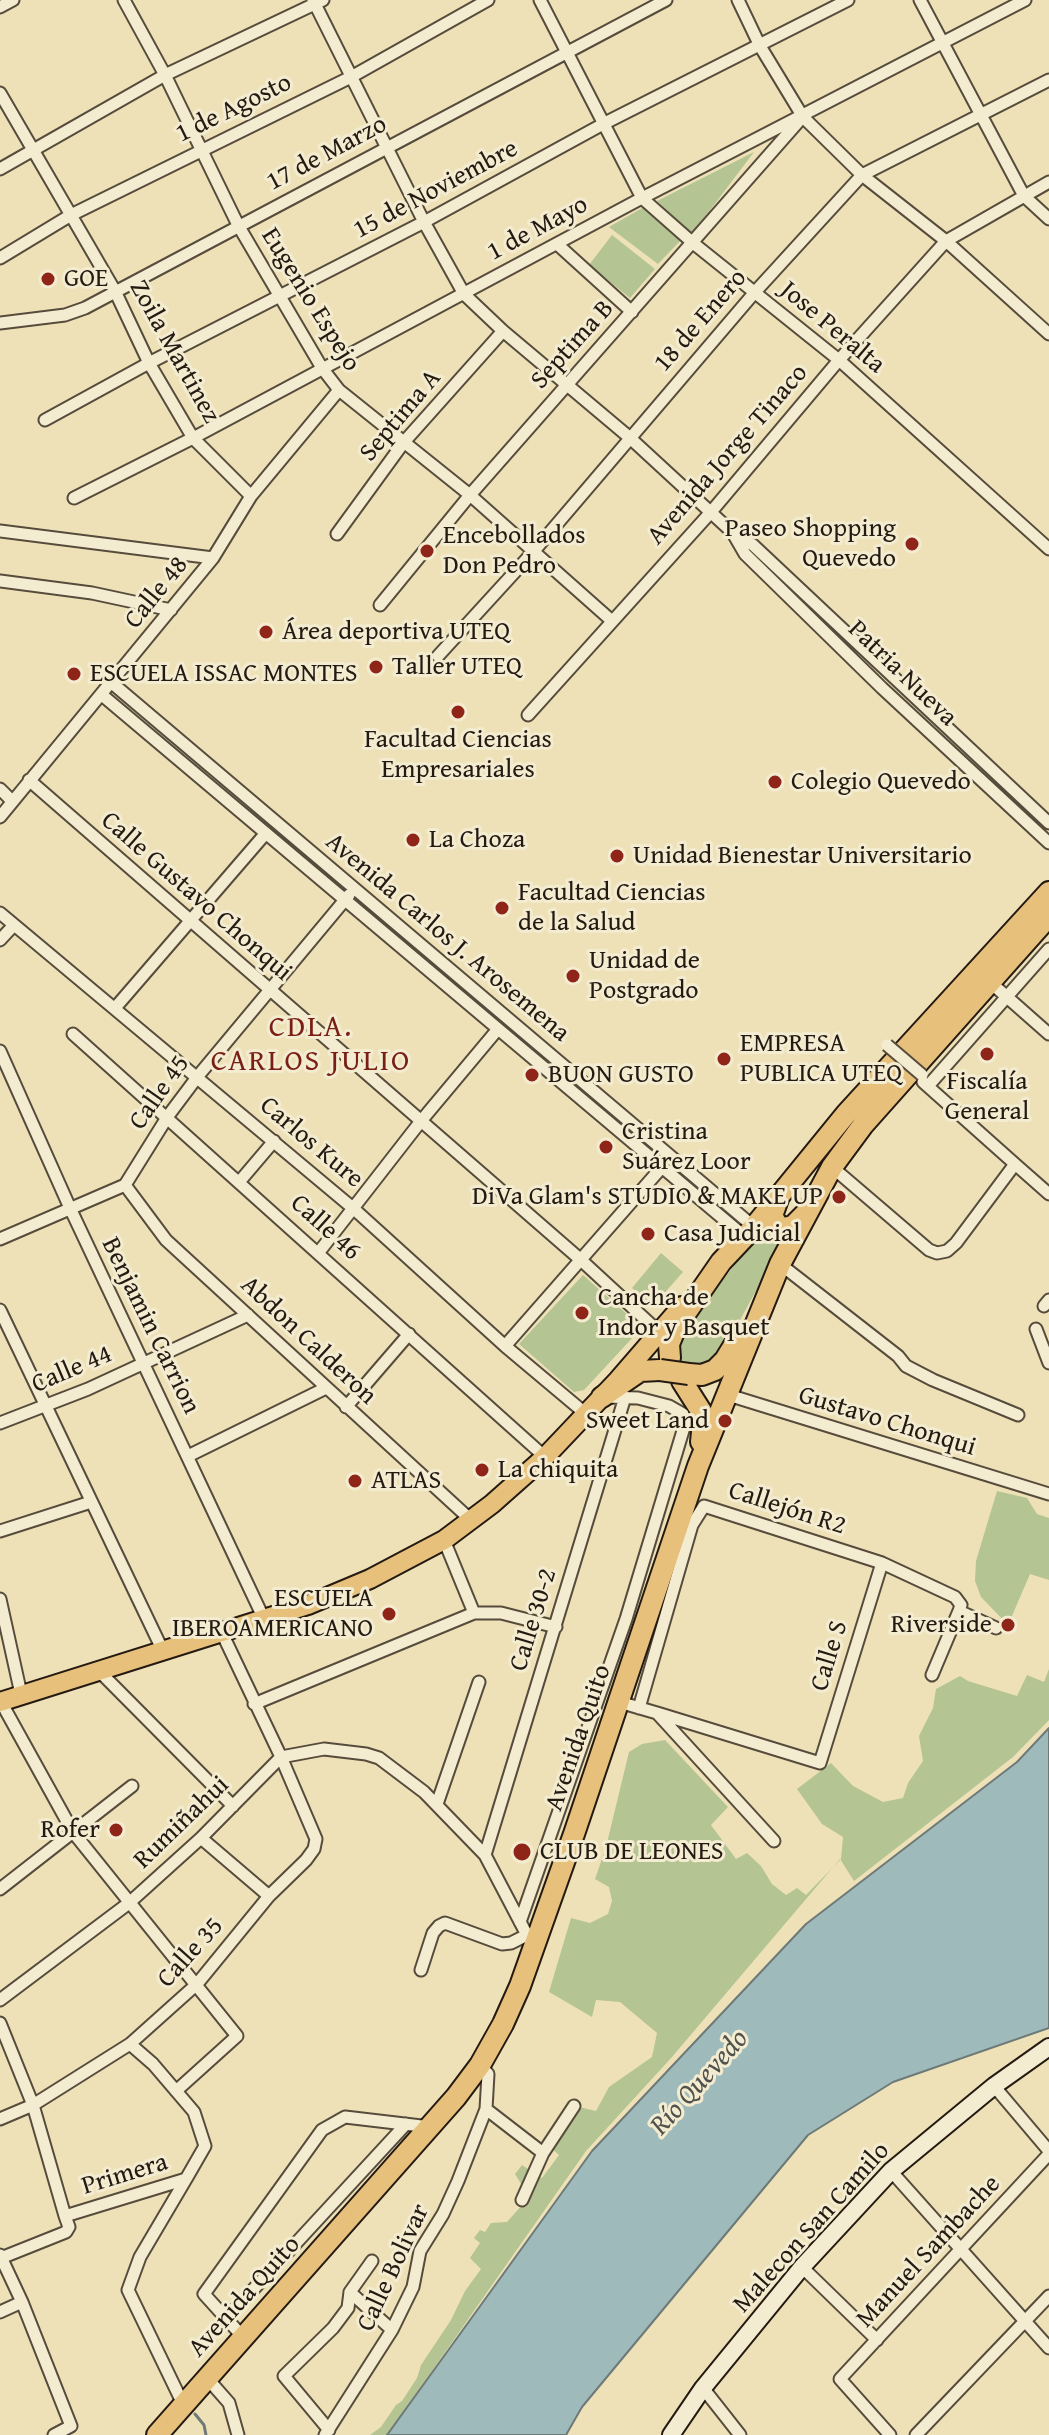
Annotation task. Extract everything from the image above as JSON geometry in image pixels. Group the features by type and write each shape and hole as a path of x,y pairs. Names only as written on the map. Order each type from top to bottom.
{"highway":[{"path":"665,1364 676,1327 721,1262 822,1142 1049,892"},
{"name":"Avenida Quito","path":"162,2431 430,2127 480,2065 503,2024 619,1702 693,1452 725,1394 780,1264 832,1167 863,1125 920,1077 990,982 1046,926"},
{"path":"782,1192 772,1216 778,1226 793,1226 809,1211"},
{"path":"685,1378 708,1373 721,1366 768,1291"},
{"path":"665,1364 685,1378 701,1411 703,1422 693,1452"},
{"path":"602,1397 640,1371 665,1364"}],"main road":[{"path":"0,1702 308,1605 370,1579 444,1540 472,1521 545,1457 721,1262"},
{"name":"Malecon San Camilo","path":"671,2435 703,2388 802,2267 891,2171 994,2086 1049,2047"}],"street":[{"path":"0,7 13,0"},
{"name":"Eugenio Espejo","path":"124,0 278,298 339,390 470,495 612,621"},
{"name":"1 de Agosto","path":"0,258 71,215 351,77 488,0"},
{"name":"Jose Peralta","path":"540,0 642,198 839,360 1049,549"},
{"name":"17 de Marzo","path":"0,323 65,315 115,291 666,0"},
{"path":"738,0 760,46 803,117 862,175 946,241 1049,334"},
{"name":"15 de Noviembre","path":"45,420 424,222 605,123 848,0"},
{"path":"920,0 1024,196 1049,219"},
{"name":"1 de Mayo","path":"74,498 1025,0"},
{"path":"0,169 165,75 317,1"},
{"name":"Patria Nueva","path":"317,1 351,77 464,294 503,331 629,437 731,531 753,545 1049,823"},
{"name":"18 de Enero","path":"438,656 534,551 755,292 862,175 1049,80"},
{"name":"Zoila Martinez","path":"0,93 115,291 149,363 193,438 251,496"},
{"name":"Septima B","path":"380,605 470,495 803,117"},
{"name":"Avenida Jorge Tinaco","path":"528,715 711,512 839,360 946,241 1049,182"},
{"path":"557,244 632,312"},
{"name":"Septima A","path":"337,534 404,442 503,331"},
{"name":"Calle 48","path":"0,817 213,558 251,496 339,390"},
{"path":"0,531 213,558"},
{"name":"Patria Nueva","path":"731,531 755,564 882,688 1049,843"},
{"path":"0,581 92,593 171,610"},
{"name":"Avenida Carlos J. Arosemena","path":"112,683 355,888 749,1232"},
{"name":"Avenida Carlos J. Arosemena","path":"102,695 662,1167 749,1232"},
{"name":"Calle Gustavo Chonqui","path":"29,780 581,1260 659,1332"},
{"path":"0,789 12,801"},
{"path":"115,1008 266,833"},
{"name":"Calle 45","path":"125,1185 168,1116 198,1076 355,888"},
{"name":"Carlos Kure","path":"0,913 354,1209 505,1346 586,1414"},
{"path":"0,940 14,925"},
{"path":"920,1077 1007,997 1049,949"},
{"path":"990,982 1049,1034"},
{"path":"319,1252 421,1121 498,1029"},
{"name":"Calle 46","path":"73,1034 545,1457"},
{"path":"887,1045 1049,1194"},
{"name":"Benjamin Carrion","path":"0,1051 70,1208 264,1619"},
{"path":"240,1181 274,1141"},
{"path":"832,1167 929,1250 937,1253 947,1251 956,1243 1015,1164"},
{"path":"505,1346 662,1167"},
{"path":"0,1239 125,1185"},
{"name":"Abdon Calderon","path":"125,1185 166,1240 472,1521"},
{"path":"780,1264 898,1356 906,1366 1018,1415"},
{"path":"0,1310 163,1651"},
{"name":"Calle 44","path":"0,1423 248,1315"},
{"path":"1036,1329 1049,1363"},
{"path":"346,1407 409,1334"},
{"path":"188,1456 326,1388"},
{"name":"Gustavo Chonqui","path":"725,1394 1049,1494"},
{"path":"520,1922 626,1619 693,1452 685,1418 680,1411 655,1401 602,1397"},
{"name":"Calle 30-2","path":"485,1855 625,1397"},
{"path":"0,1531 91,1502"},
{"name":"Callejón R2","path":"639,1708 692,1525 701,1507 882,1563 955,1597 961,1605 959,1611 996,1628"},
{"path":"444,1540 474,1613"},
{"name":"Calle S","path":"657,1713 820,1763 882,1563"},
{"path":"0,1599 21,1694"},
{"path":"932,1675 959,1611"},
{"path":"254,1704 474,1613 501,1613 556,1627"},
{"path":"222,1633 281,1757 324,1749 379,1758 437,1804 485,1855 520,1922 532,1937 502,1944 445,1923 433,1933 421,1970"},
{"path":"99,1671 233,1806"},
{"path":"437,1804 479,1682"},
{"path":"0,1702 73,1832 237,2036 176,2091"},
{"path":"619,1702 657,1713 774,1841"},
{"name":"Rumiñahui","path":"0,2000 129,1903 201,1838 281,1757"},
{"name":"Calle 35","path":"0,2119 33,2105 130,2044 197,1984 269,1896 306,1860 314,1849 316,1839 281,1757"},
{"path":"0,1889 132,1786"},
{"path":"201,1838 269,1896"},
{"name":"Primera","path":"0,2023 33,2105 65,2216 186,2179 205,2146 194,2112 153,2064 130,2044"},
{"name":"Calle Bolivar","path":"327,2432 392,2330 413,2287 420,2251 443,2214 458,2181 486,2109 488,2074 480,2065"},
{"path":"994,2086 1049,2153"},
{"path":"522,2200 543,2153 574,2106"},
{"path":"486,2109 543,2153"},
{"path":"243,2337 204,2294 322,2130 345,2117 430,2127"},
{"path":"226,2319 406,2124"},
{"name":"Manuel Sambache","path":"890,2435 840,2379 1049,2153"},
{"path":"891,2171 1049,2348"},
{"path":"184,2406 128,2290 140,2257 186,2179"},
{"path":"54,2435 71,2426 1,2256 66,2232 69,2227 65,2216"},
{"path":"327,2432 284,2376 333,2328 348,2308 350,2292 372,2261"},
{"path":"802,2267 877,2340"},
{"path":"350,2292 392,2330"},
{"path":"916,2435 1049,2296"},
{"path":"0,2312 22,2302"},
{"path":"207,2378 229,2403 238,2435"},
{"path":"703,2388 740,2435"}],"green space":[{"path":"754,152 692,234 657,201"},
{"path":"644,207 681,240 658,264 609,227"},
{"path":"612,235 655,269 630,298 589,265"},
{"path":"764,1227 768,1235 785,1238 718,1360 704,1368 682,1367 676,1351 682,1333"},
{"path":"661,1253 683,1272 653,1306 632,1288"},
{"path":"583,1275 630,1317 635,1335 584,1390 574,1392 519,1344"},
{"path":"997,1491 1027,1498 1037,1514 1049,1518 1049,1580 1030,1574 1008,1625 981,1597 975,1581 976,1561"},
{"path":"1049,1669 1049,1720 1013,1757 854,1881 840,1860 843,1837 822,1824 797,1789 831,1763 853,1786 883,1802 903,1798 908,1783 923,1761 919,1736 933,1708 936,1689 960,1676 1017,1696 1027,1675 1044,1682"},
{"path":"665,1740 728,1807 711,1825 736,1859 747,1853 761,1866 772,1884 786,1895 797,1888 806,1895 833,1867 672,2057 586,2151 387,2435 370,2435 381,2427 402,2401 465,2291 481,2269 470,2258 480,2243 474,2238 480,2230 485,2232 491,2223 507,2222 529,2197 515,2174 522,2165 542,2178 559,2155 549,2146 579,2107 596,2111 609,2087 652,2057 657,2033 620,2002 596,2000 592,2017 549,1992 571,1918 590,1923 608,1914 612,1901 609,1887 595,1879 629,1752 642,1744"}],"water":[{"name":"Río Quevedo","path":"1049,1728 1049,2028 893,2082 808,2135 582,2407 566,2435 387,2435 592,2151 806,1924 1017,1762"}],"waterway":[{"path":"195,2414 204,2425 206,2435"}],"place":[{"name":"GOE","path":"48,279"},
{"name":"Paseo Shopping Quevedo","path":"912,544"},
{"name":"Encebollados Don Pedro","path":"427,551"},
{"name":"Área deportiva UTEQ","path":"266,632"},
{"name":"Taller UTEQ","path":"376,667"},
{"name":"ESCUELA ISSAC MONTES","path":"74,674"},
{"name":"Facultad Ciencias Empresariales","path":"458,712"},
{"name":"Colegio Quevedo","path":"775,782"},
{"name":"La Choza","path":"413,840"},
{"name":"Unidad Bienestar Universitario","path":"617,856"},
{"name":"Facultad Ciencias de la Salud","path":"502,908"},
{"name":"Unidad de Postgrado","path":"573,976"},
{"name":"Fiscalía General","path":"987,1054"},
{"name":"EMPRESA PUBLICA UTEQ","path":"724,1059"},
{"name":"BUON GUSTO","path":"532,1075"},
{"name":"Cristina Suárez Loor","path":"606,1147"},
{"name":"DiVa Glam's STUDIO & MAKE UP","path":"839,1197"},
{"name":"Casa Judicial","path":"648,1234"},
{"name":"Cancha de Indor y Basquet","path":"582,1313"},
{"name":"Sweet Land","path":"725,1421"},
{"name":"La chiquita","path":"482,1470"},
{"name":"ATLAS","path":"355,1481"},
{"name":"ESCUELA IBEROAMERICANO","path":"389,1614"},
{"name":"Riverside","path":"1008,1625"},
{"name":"Rofer","path":"116,1830"},
{"name":"CLUB DE LEONES","path":"522,1852"}],"district":[{"name":"CDLA. CARLOS JULIO","path":"311,1045"}]}
